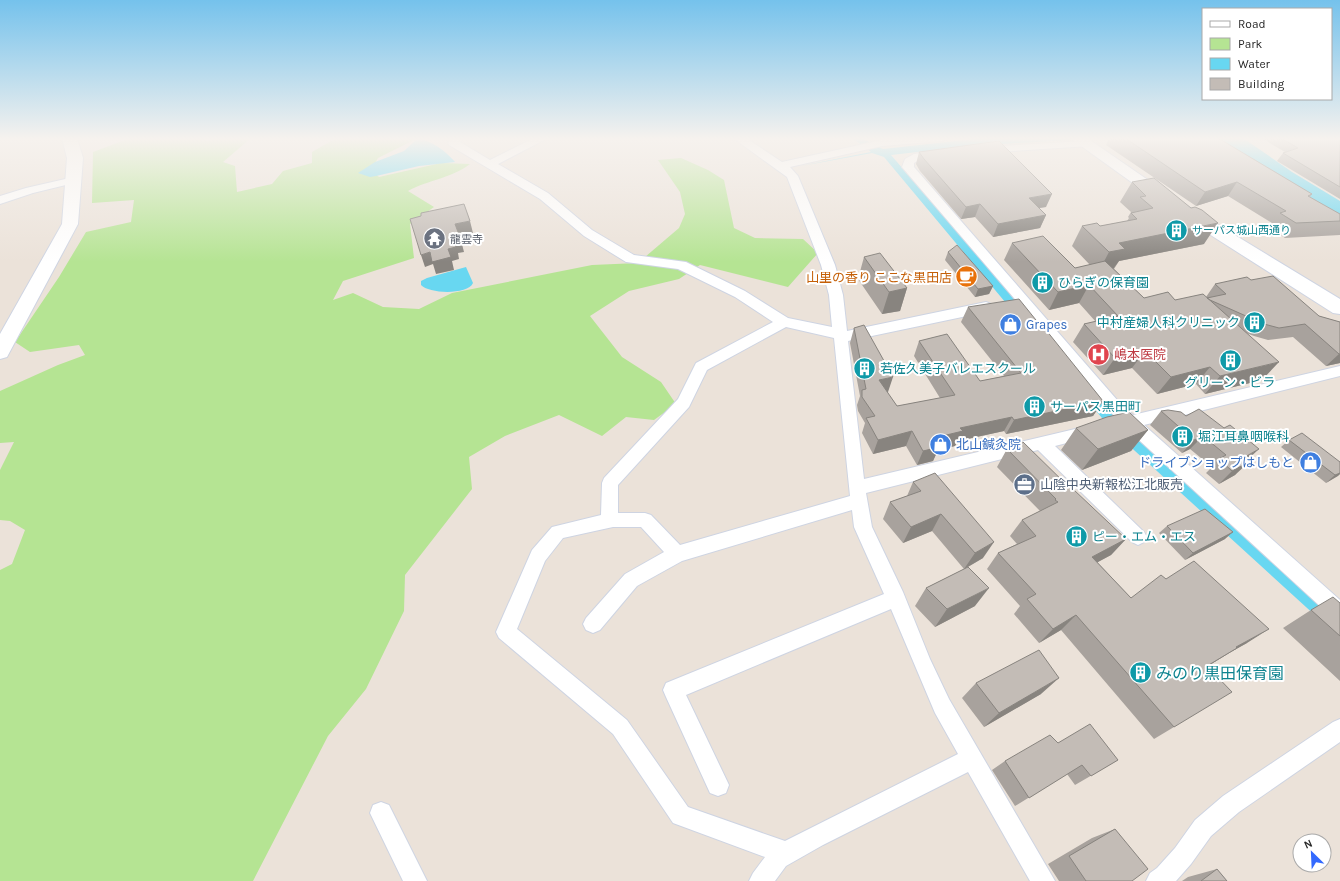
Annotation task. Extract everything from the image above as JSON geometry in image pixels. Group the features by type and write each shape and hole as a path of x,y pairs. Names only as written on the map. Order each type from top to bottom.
{"street":[{"path":"516,179 544,196 588,232 631,259 681,265 740,294 784,322 840,336 1021,300"},
{"path":"793,179 832,274 836,295 862,527 896,598 923,665 942,706 971,759 1043,881"},
{"path":"918,179 1113,405 1121,424 1340,612"},
{"path":"1137,179 1340,308"},
{"path":"0,200 30,190 74,180 70,224 0,352"},
{"path":"609,521 610,483 684,403 701,367 784,322"},
{"path":"593,624 631,580 677,554 858,494 1040,443 1340,371"},
{"path":"1040,443 1138,537"},
{"path":"677,554 645,520 609,521 558,532 538,556 506,632 620,727 681,815 786,853"},
{"path":"718,785 673,690 896,598"},
{"path":"1158,881 1165,876 1183,856 1203,828 1231,804 1340,729"},
{"path":"761,881 778,858 786,853 971,759"},
{"path":"381,813 415,881"}],"green space":[{"path":"92,179 236,179 237,192 272,184 276,179 439,179 408,191 434,207 410,224 414,258 343,281 333,300 353,293 383,307 419,309 452,293 592,265 638,263 679,228 685,214 680,192 671,179 723,179 734,228 755,238 803,239 818,253 788,287 700,265 679,279 629,291 590,316 622,357 661,382 676,404 654,420 626,417 602,436 559,415 505,436 469,457 472,489 405,575 404,611 366,689 328,736 253,881 0,881 0,570 12,564 25,530 10,521 0,520 0,470 14,442 0,443 0,391 58,365 85,355 79,345 30,352 15,342 59,277 86,232 131,222 134,200 92,203"}],"water":[{"path":"902,179 912,179 1129,431 1340,622 1340,638 1112,430"},
{"path":"1256,179 1304,179 1340,201 1340,231"},
{"path":"466,267 473,283 470,287 464,290 448,292 432,290 421,285 421,281 427,278"}],"building":[{"path":"942,179 1037,179 1052,194 1029,198 1046,215 998,224 980,204 966,207"},
{"path":"1155,179 1191,208 1195,207 1202,210 1218,223 1119,243 1125,249 1109,252 1082,226 1097,223 1100,226 1137,219 1131,213 1153,208 1140,197 1146,196 1132,182"},
{"path":"1186,179 1287,179 1312,194 1308,196 1340,214 1340,221 1296,223 1280,213 1286,211 1237,182 1205,192"},
{"path":"1327,179 1340,179 1340,187"},
{"name":"龍雲寺","path":"464,204 470,221 455,224 461,240 454,241 456,247 448,249 451,257 432,262 430,252 421,255 410,219 421,216 421,213"},
{"path":"1043,236 1075,268 1105,261 1144,298 1168,292 1175,300 1203,294 1279,362 1220,376 1210,367 1171,377 1145,351 1115,358 1084,324 1118,316 1089,285 1058,292 1012,243"},
{"path":"957,245 993,286 978,289 948,252"},
{"path":"880,253 907,288 889,292 864,257"},
{"path":"1273,276 1319,316 1340,322 1340,354 1305,324 1279,328 1264,324 1207,298 1226,294 1215,284 1247,277 1251,280"},
{"path":"1019,299 1040,325 1042,325 1103,401 1014,420 1012,417 960,428 963,431 934,438 940,447 923,451 912,431 878,440 866,418 875,416 862,397 862,390 866,389 854,328 864,325 893,377 879,380 897,406 955,395 919,341 947,334 980,381 1021,373 968,307"},
{"path":"1199,409 1224,428 1230,425 1259,449 1243,458 1249,462 1232,471 1219,459 1226,455 1203,436 1194,440 1161,411 1168,410 1181,412 1186,416"},
{"path":"1129,412 1148,430 1098,449 1076,428 1107,417"},
{"path":"1302,433 1340,462 1340,473 1335,475 1289,440"},
{"path":"1023,442 1073,491 1074,490 1126,539 1092,557 1131,598 1161,575 1166,579 1194,561 1269,629 1236,647 1237,648 1207,666 1232,692 1174,727 1076,615 1053,629 1027,599 1036,594 998,553 1036,536 1022,520 1058,502 1007,449"},
{"path":"935,473 994,542 975,553 941,514 911,527 890,502 921,491 913,482"},
{"path":"1205,509 1233,532 1193,553 1167,526"},
{"path":"968,567 989,588 947,609 926,588"},
{"path":"1333,597 1340,603 1340,636 1311,610"},
{"path":"1039,650 1059,678 999,713 976,683"},
{"path":"1090,724 1118,760 1091,776 1082,765 1029,798 1005,761 1050,735 1058,743"},
{"path":"1115,829 1148,869 1132,881 1086,881 1069,856"},
{"path":"1217,869 1227,881 1201,881"}],"place":[{"name":"サーパス城山西通り","path":"1176,230"},
{"name":"龍雲寺","path":"435,239"},
{"name":"山里の香り ここな黒田店","path":"967,277"},
{"name":"ひらぎの保育園","path":"1042,282"},
{"name":"中村産婦人科クリニック","path":"1255,322"},
{"name":"Grapes","path":"1010,324"},
{"name":"嶋本医院","path":"1099,354"},
{"name":"グリーン・ビラ","path":"1230,360"},
{"name":"若佐久美子バレエスクール","path":"864,368"},
{"name":"サーパス黒田町","path":"1035,406"},
{"name":"堀江耳鼻咽喉科","path":"1183,436"},
{"name":"北山鍼灸院","path":"941,444"},
{"name":"ドライブショップはしもと","path":"1310,462"},
{"name":"山陰中央新報松江北販売","path":"1025,484"},
{"name":"ピー・エム・エス","path":"1076,536"},
{"name":"みのり黒田保育園","path":"1140,673"}]}
